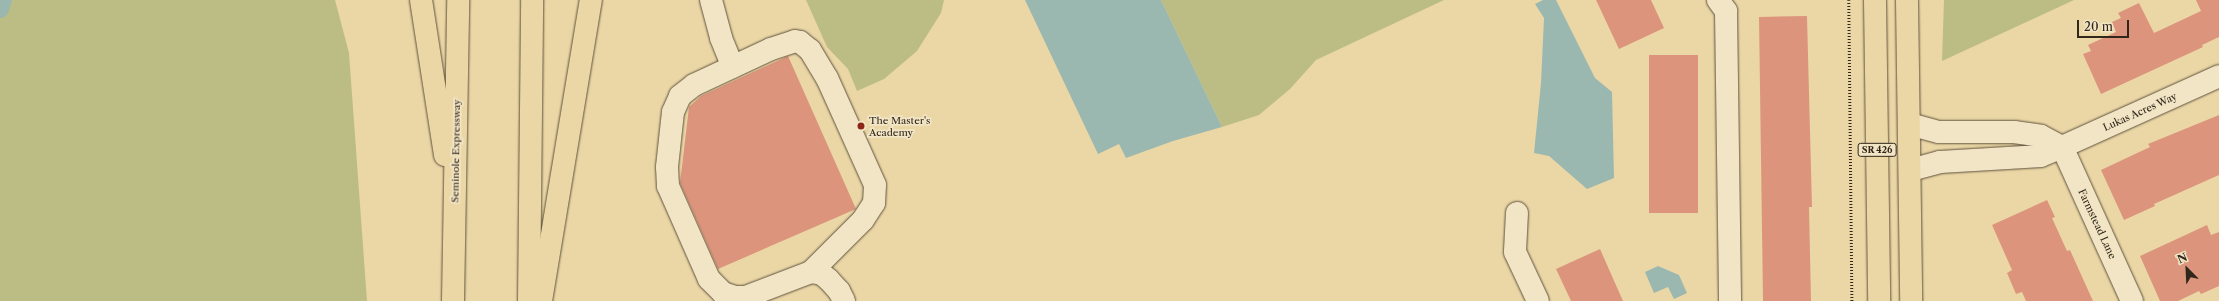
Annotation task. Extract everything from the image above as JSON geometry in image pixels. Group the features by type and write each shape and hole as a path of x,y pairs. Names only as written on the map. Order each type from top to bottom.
{"main road":[{"path":"421,0 455,224"},
{"name":"Seminole Expressway","path":"453,301 458,0"},
{"path":"529,301 532,0"},
{"path":"541,301 591,0"},
{"name":"SR 426","path":"1875,0 1878,301"},
{"name":"SR 426","path":"1907,0 1911,301"}],"street":[{"path":"711,0 719,31 733,67"},
{"path":"1718,0 1726,11 1730,301"},
{"path":"795,41 804,44 810,50 827,78 875,185 874,203 863,220 811,272 746,297 735,297 723,293 709,279 670,192 667,167 673,112 676,102 694,85 733,67 795,41"},
{"name":"Lukas Acres Way","path":"1910,170 1940,162 2041,156 2219,76"},
{"path":"1909,124 1939,132 2004,132 2041,136 2062,147"},
{"path":"2004,132 2005,158"},
{"name":"Farmstead Lane","path":"2062,147 2132,301"},
{"path":"1517,213 1515,252 1538,301"},
{"path":"811,272 822,274 842,296"}],"path":[{"path":"1849,0 1852,301"}],"green space":[{"path":"0,0 335,0 349,53 367,301 0,301"},
{"path":"806,0 944,0 941,13 917,51 884,79 857,91 848,69 827,47"},
{"path":"1161,0 1444,0 1316,60 1290,89 1259,115 1222,127"},
{"path":"1944,0 2074,0 1942,61"}],"water":[{"path":"1025,0 1161,0 1222,127 1173,141 1126,158 1119,144 1098,154"},
{"path":"1543,0 1556,0 1595,78 1612,92 1614,178 1587,189 1549,156 1534,153 1541,83 1544,18 1535,4"},
{"path":"1658,266 1679,275 1687,293 1674,299 1668,287 1654,293 1645,272"}],"building":[{"path":"1596,0 1651,0 1664,28 1619,49"},
{"path":"2196,0 2219,0 2219,37 2202,45 2203,47 2101,94 2083,54 2091,51 2088,45 2116,32 2112,22 2121,18 2118,13 2139,3 2154,33 2201,11"},
{"path":"1807,16 1812,207 1809,207 1811,301 1763,301 1759,17"},
{"path":"1649,55 1698,55 1698,213 1649,213"},
{"path":"788,56 856,209 718,269 680,183 689,107 701,96"},
{"path":"2219,115 2219,175 2154,204 2155,206 2124,220 2101,170 2150,147 2148,144"},
{"path":"2047,200 2055,217 2052,218 2067,251 2070,250 2093,301 2026,301 2022,292 2016,294 2007,273 2012,270 1992,225"},
{"path":"2207,225 2211,235 2219,232 2219,286 2201,294 2199,291 2178,301 2160,301 2140,256"},
{"path":"1600,249 1623,301 1571,301 1556,269"}],"waterway":[{"path":"0,9 3,0"}],"place":[{"name":"The Master's Academy","path":"861,126"}]}
